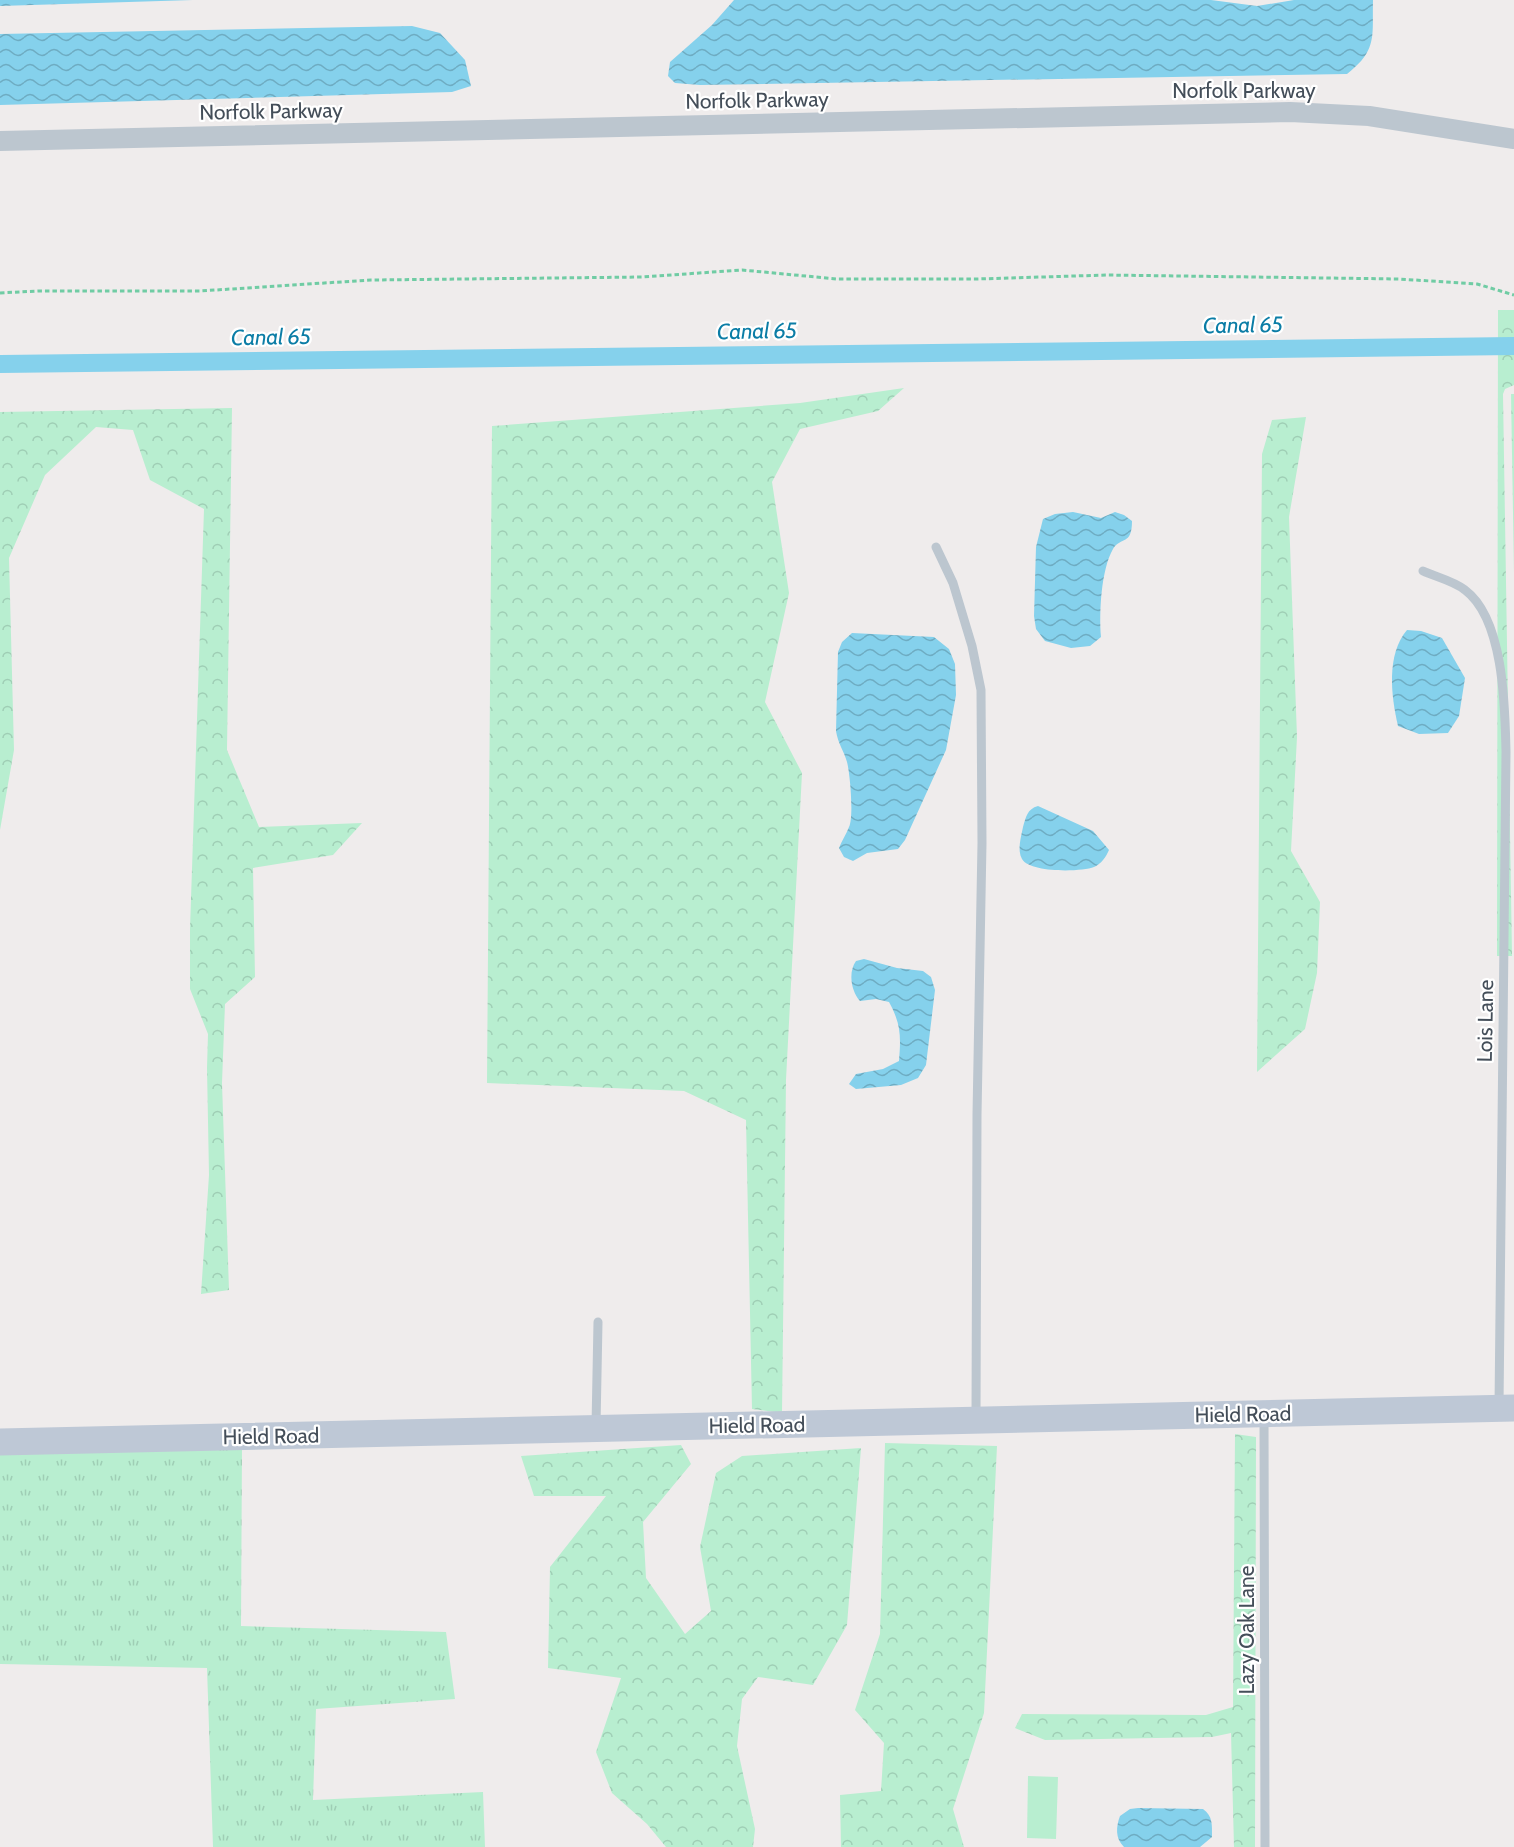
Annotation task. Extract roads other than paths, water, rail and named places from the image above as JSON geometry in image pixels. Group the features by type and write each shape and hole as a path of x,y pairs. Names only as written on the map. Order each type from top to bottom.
{"street":[{"name":"Norfolk Parkway","path":"0,141 1290,112 1369,116 1514,139"},
{"name":"Hield Road","path":"0,1442 1507,1408"}],"lane":[{"path":"936,547 953,583 972,646 981,690 982,843 977,1115 976,1420"},
{"name":"Lois Lane","path":"1423,571 1465,590 1484,610 1499,659 1505,701 1507,1408"},
{"path":"596,1429 598,1322"},
{"name":"Lazy Oak Lane","path":"1264,1414 1265,1847"}],"water":[{"path":"0,0 193,0 0,6"},
{"path":"734,0 1211,0 1257,6 1294,0 1373,0 1373,33 1369,50 1347,74 700,85 675,83 668,76 670,62 712,25"},
{"path":"412,26 440,33 465,60 471,86 452,92 0,105 0,34"},
{"path":"1073,512 1101,518 1115,512 1132,521 1132,529 1128,537 1113,549 1106,568 1100,616 1101,637 1090,646 1071,648 1045,641 1036,629 1034,616 1036,547 1043,519 1055,514"},
{"path":"1407,630 1421,631 1442,638 1465,678 1459,716 1448,733 1419,734 1398,726 1392,689 1393,663 1400,640"},
{"path":"852,633 934,637 949,649 955,664 956,695 946,750 905,840 898,849 867,853 853,861 844,857 839,848 849,827 851,805 846,758 836,731 838,652 842,642"},
{"path":"1038,806 1093,831 1109,850 1103,860 1094,867 1078,870 1045,869 1027,864 1020,852 1021,835 1028,814 1031,809"},
{"path":"864,959 897,968 923,971 931,977 935,990 926,1065 918,1078 901,1085 856,1089 849,1084 856,1074 883,1069 899,1061 899,1030 889,1002 876,999 860,1001 854,992 852,970 856,961"},
{"path":"1130,1809 1203,1809 1210,1818 1212,1837 1200,1847 1124,1847 1117,1832 1120,1816"}],"waterway":[{"name":"Canal 65","path":"0,364 1514,346"}]}
